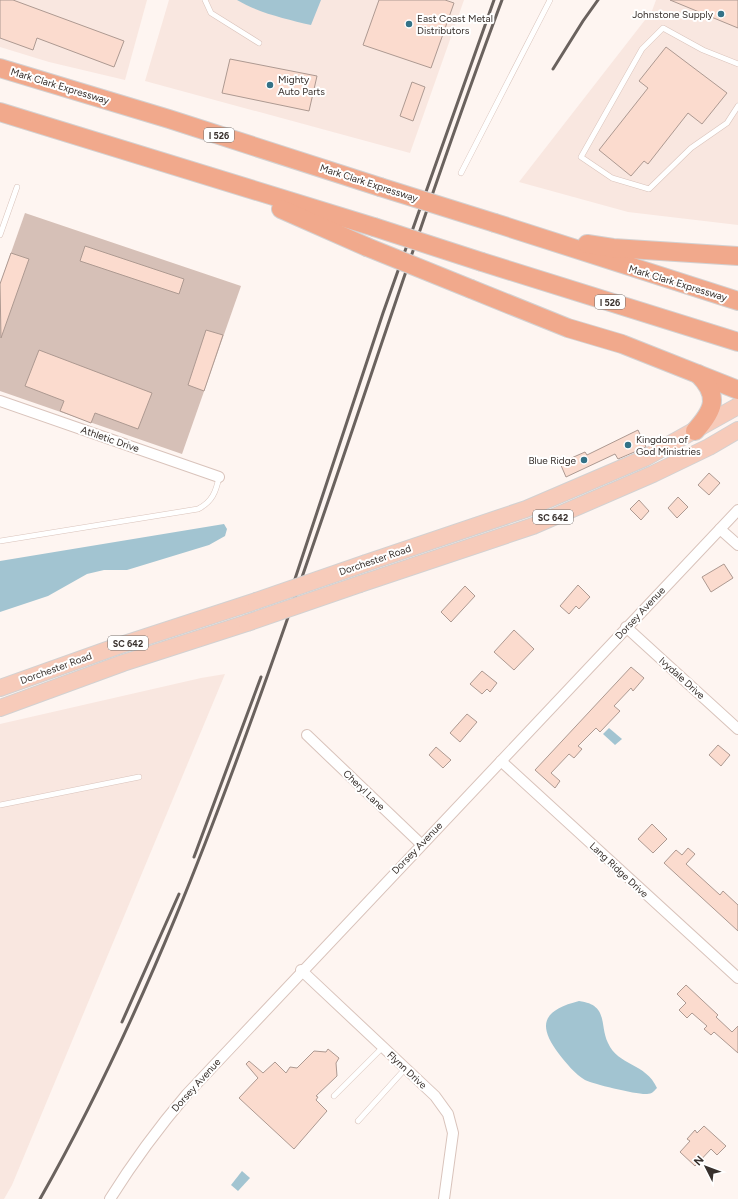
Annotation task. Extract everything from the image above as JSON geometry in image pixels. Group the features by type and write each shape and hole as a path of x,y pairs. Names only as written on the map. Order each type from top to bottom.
{"highway":[{"path":"0,64 56,85"},
{"name":"Mark Clark Expressway","path":"0,68 495,223 738,301"},
{"name":"I 526","path":"0,112 210,178 374,226 482,262 738,342"},
{"path":"210,178 367,247 471,290 568,328 622,344 738,390"},
{"path":"495,223 614,248 738,256"},
{"path":"695,431 707,418 711,408 712,399 708,383 697,373"}],"main road":[{"name":"Dorchester Road","path":"0,688 118,646 526,509 645,458 738,406"},
{"name":"Dorchester Road","path":"0,708 123,663 247,623 533,526 653,474 709,447 738,430"}],"street":[{"name":"Athletic Drive","path":"0,401 219,477"},
{"name":"Dorsey Avenue","path":"110,1199 155,1133 187,1094 301,970 738,510"},
{"path":"720,528 738,545"},
{"name":"Ivydale Drive","path":"626,627 738,729"},
{"name":"Cheryl Lane","path":"307,735 421,844"},
{"name":"Lang Ridge Drive","path":"501,761 738,978"},
{"name":"Flynn Drive","path":"301,970 434,1096 448,1114 453,1133 444,1199"}],"lane":[{"path":"206,0 211,13 259,43"},
{"path":"461,173 550,0"},
{"path":"738,64 703,50 663,28 642,49 581,157 612,178 649,189 691,148 726,123 738,106"},
{"path":"0,235 17,187"},
{"path":"0,541 198,509 208,504 216,492 219,477"},
{"path":"0,805 139,777"},
{"path":"334,1096 383,1047"},
{"path":"358,1121 405,1069"}],"shaded area":[{"path":"0,0 147,0 125,80 49,62 0,47"},
{"path":"169,0 464,0 410,153 145,81"},
{"path":"656,0 738,0 738,225 628,212 519,182 652,11"},
{"path":"25,213 241,286 182,454 0,391 0,284"},
{"path":"225,674 12,1185 4,1199 0,1199 0,724 201,678"}],"water":[{"path":"237,0 321,0 311,25 263,12"},
{"path":"224,524 227,529 225,536 209,545 127,570 104,570 87,574 48,596 0,612 0,561"},
{"path":"609,728 622,739 615,745 603,734"},
{"path":"579,1001 588,1003 599,1011 605,1036 613,1051 625,1061 646,1074 652,1080 657,1088 653,1092 647,1094 635,1093 590,1082 578,1075 562,1057 552,1043 548,1034 546,1026 547,1020 551,1014 558,1009"},
{"path":"242,1171 250,1178 238,1191 231,1185"}],"building":[{"path":"0,0 13,0 124,41 114,67 37,38 33,50 0,38"},
{"name":"East Coast Metal Distributors","path":"379,0 445,0 454,3 431,68 363,45"},
{"name":"Johnstone Supply","path":"670,0 738,0 738,28"},
{"path":"666,47 727,93 702,124 688,113 648,164 644,161 631,176 599,150 648,88 639,81"},
{"name":"Mighty Auto Parts","path":"230,59 317,76 309,111 222,93"},
{"path":"412,82 425,87 413,121 400,116"},
{"path":"85,246 184,279 179,294 80,261"},
{"path":"11,253 29,259 1,338 0,284"},
{"path":"206,330 223,335 204,391 188,385"},
{"path":"39,350 152,393 138,429 95,413 91,423 60,411 64,401 25,386"},
{"path":"638,430 646,447 618,459 615,454 566,477 560,463 585,452 587,455"},
{"path":"709,473 720,483 709,495 698,485"},
{"path":"678,497 688,507 677,518 668,508"},
{"path":"639,500 649,511 641,520 630,509"},
{"path":"724,564 733,578 711,592 702,577"},
{"path":"578,585 590,597 579,609 576,606 569,614 560,606"},
{"path":"465,586 475,596 451,622 441,612"},
{"path":"514,630 534,649 514,670 494,652"},
{"path":"631,667 644,678 633,691 631,688 614,706 620,711 600,732 596,728 578,746 582,749 574,758 569,754 551,773 560,781 555,788 535,770"},
{"path":"482,671 497,683 490,692 487,689 482,694 470,684"},
{"path":"467,714 477,722 460,742 450,733"},
{"path":"718,745 730,755 721,766 709,755"},
{"path":"436,747 451,760 443,768 429,755"},
{"path":"652,824 667,839 653,853 638,839"},
{"path":"688,848 695,854 686,864 720,895 723,891 738,905 738,931 664,863 676,850 682,855"},
{"path":"686,985 718,1015 716,1017 732,1032 738,1026 738,1053 714,1032 711,1035 704,1029 707,1026 692,1013 687,1018 679,1010 686,1003 677,994"},
{"path":"328,1049 339,1058 336,1063 337,1076 316,1096 318,1097 316,1100 327,1111 294,1149 239,1098 258,1078 246,1064 249,1061 263,1073 275,1062 286,1073 290,1067 297,1068 314,1051 326,1052"},
{"path":"704,1126 726,1146 717,1155 711,1149 695,1166 680,1152 690,1141 687,1139 695,1130 697,1133"}],"railway":[{"path":"290,594 383,313 494,0"},
{"path":"40,1199 112,1060 145,989 205,844 260,697 446,155 502,0"},
{"path":"553,69 598,0"},
{"path":"194,857 261,677"},
{"path":"122,1022 179,894"}],"place":[{"name":"Johnstone Supply","path":"721,14"},
{"name":"East Coast Metal Distributors","path":"409,24"},
{"name":"Mighty Auto Parts","path":"270,85"},
{"name":"Kingdom of God Ministries","path":"628,445"},
{"name":"Blue Ridge","path":"584,460"}]}
